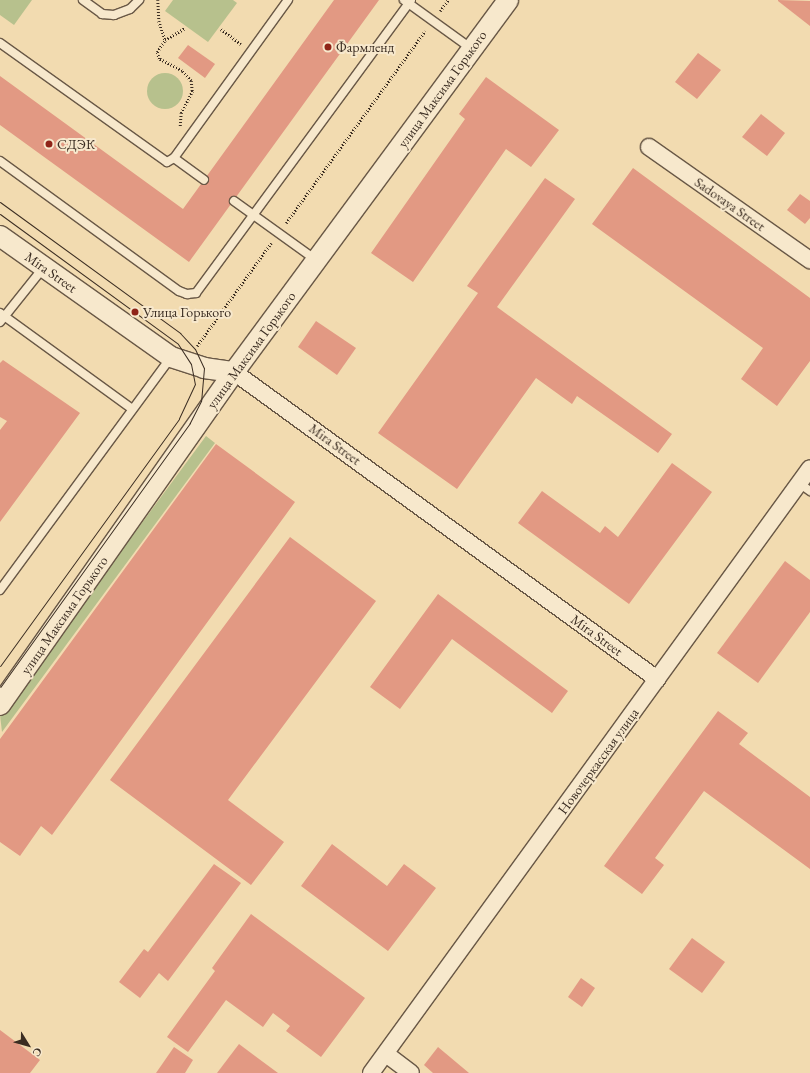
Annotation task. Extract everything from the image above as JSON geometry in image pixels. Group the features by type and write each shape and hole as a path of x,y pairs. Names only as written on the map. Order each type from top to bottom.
{"street":[{"name":"улица Максима Горького","path":"0,705 234,372 508,0"},
{"name":"Sadovaya Street","path":"649,147 810,260"},
{"name":"Mira Street","path":"0,236 178,359 204,368 234,372 657,679"},
{"name":"Новочеркасская улица","path":"371,1073 657,679 805,487 810,468"},
{"path":"386,1054 411,1073"}],"lane":[{"path":"83,0 102,14 114,15 130,9 139,0"},
{"path":"0,43 164,161 174,158 288,0"},
{"path":"0,161 186,294 200,290 408,1 472,49"},
{"path":"174,158 204,180"},
{"path":"234,201 316,261"},
{"path":"44,267 2,317 132,410"},
{"path":"0,590 132,410 178,359"}],"path":[{"path":"158,0 159,21 165,40"},
{"path":"178,359 278,234 448,0"},
{"path":"184,28 165,40 157,50 158,56 186,74 191,82 192,91 180,118 186,142"},
{"path":"221,29 251,51"}],"green space":[{"path":"0,0 32,0 14,25 0,15"},
{"path":"173,0 233,0 237,3 208,42 165,11"},
{"path":"165,73 175,76 180,81 183,91 180,101 175,106 165,109 155,106 150,101 147,91 150,81 155,76"},
{"path":"206,436 215,443 2,732 0,715"}],"building":[{"path":"334,0 379,0 189,262 0,125 0,76 183,209"},
{"path":"778,1 810,1 810,26"},
{"path":"188,45 215,64 205,78 178,58"},
{"path":"698,53 721,70 697,99 675,82"},
{"path":"486,77 559,130 531,167 506,149 413,282 371,253 465,119 459,114"},
{"path":"761,114 785,133 767,156 742,137"},
{"path":"633,168 810,298 810,361 777,406 741,379 763,348 592,224"},
{"path":"545,178 575,199 497,307 672,434 658,453 577,396 572,404 536,378 457,489 378,433 478,293 467,286"},
{"path":"800,194 810,201 810,218 805,224 787,210"},
{"path":"316,321 356,348 337,375 298,347"},
{"path":"3,360 80,413 0,522 0,430 7,421 0,417 0,363"},
{"path":"216,444 295,502 52,835 41,826 20,856 0,842 0,739"},
{"path":"672,463 712,492 629,604 518,523 542,491 600,533 605,526 618,537"},
{"path":"290,537 376,601 228,800 284,842 251,885 110,780"},
{"path":"785,561 810,580 810,612 758,683 717,653"},
{"path":"438,594 568,691 552,713 452,639 400,709 370,687"},
{"path":"718,711 748,733 739,744 810,797 810,869 704,791 655,858 664,865 642,894 604,866"},
{"path":"332,844 387,886 404,864 436,888 388,951 301,886"},
{"path":"214,864 241,883 168,981 159,973 140,998 119,982 144,949 148,952"},
{"path":"251,914 365,998 321,1057 286,1031 290,1026 273,1013 263,1027 226,1000 188,1052 167,1037 215,971 212,968"},
{"path":"692,938 725,962 702,993 669,969"},
{"path":"581,978 595,988 582,1007 568,997"},
{"path":"0,1030 40,1060 30,1073 0,1073"},
{"path":"239,1044 278,1073 217,1073"},
{"path":"174,1047 193,1060 185,1073 156,1073"},
{"path":"438,1047 469,1073 433,1073 424,1065"}],"tram line":[{"path":"0,202 180,333 195,349 204,368 201,401 190,423 0,687"},
{"path":"0,214 178,344 191,364 195,384 179,419 0,666"}],"place":[{"name":"Фармленд","path":"328,47"},
{"name":"СДЭК","path":"49,144"},
{"name":"Улица Горького","path":"135,312"}]}
